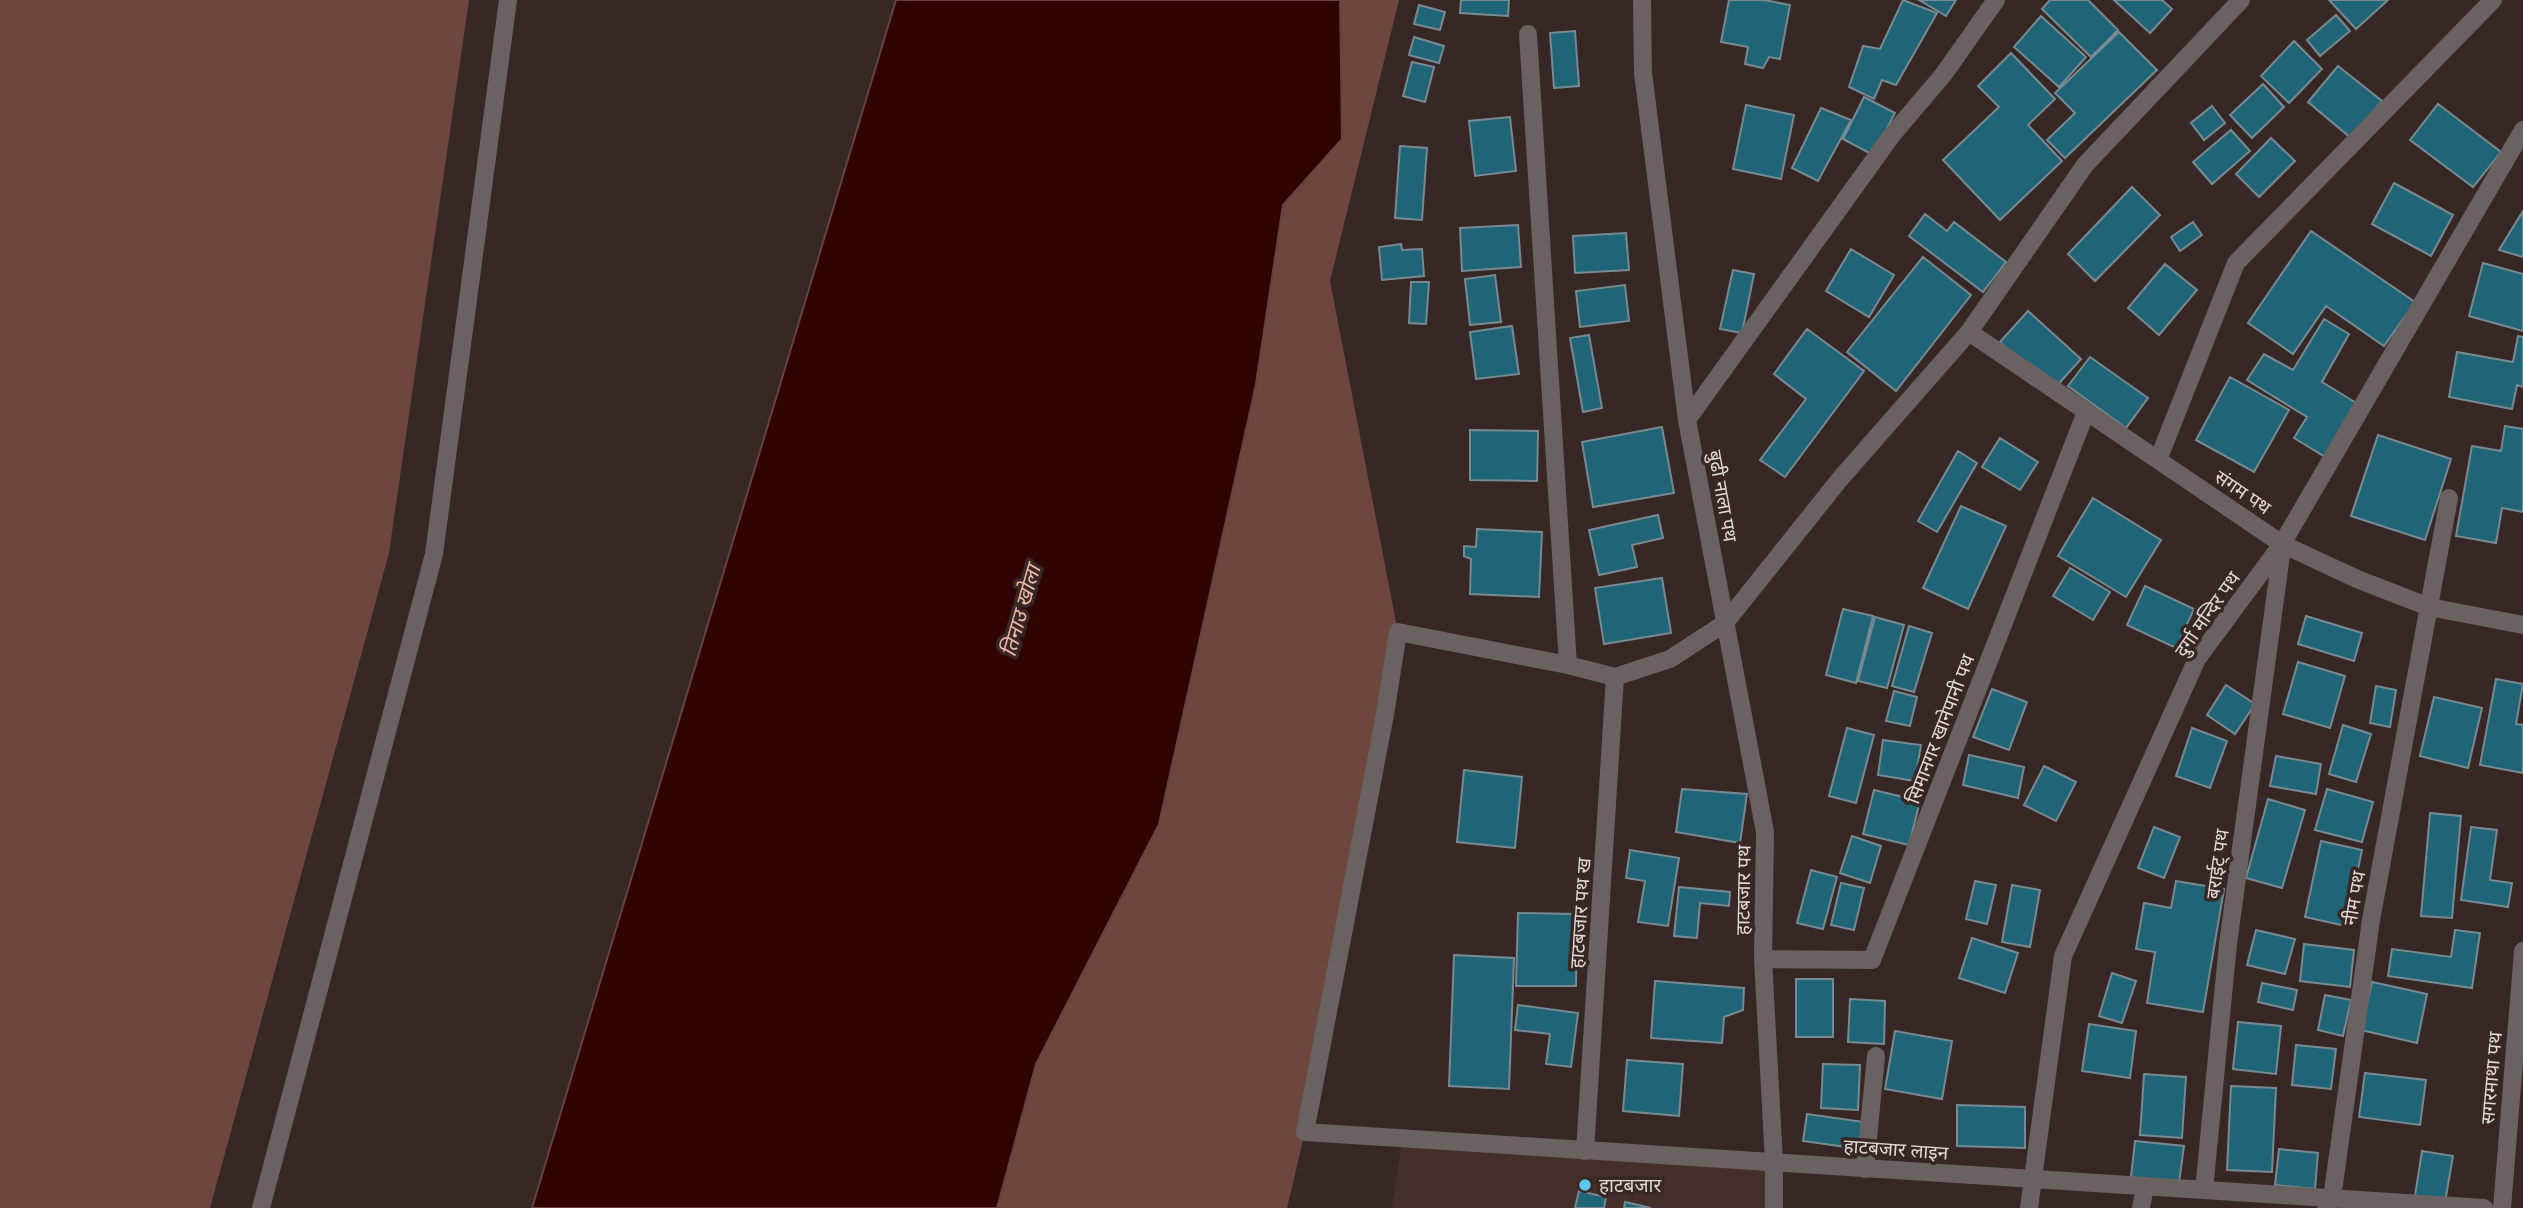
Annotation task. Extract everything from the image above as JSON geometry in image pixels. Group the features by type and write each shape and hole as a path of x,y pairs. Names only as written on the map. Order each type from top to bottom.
{"street":[{"path":"261,1208 434,554 508,0"},
{"name":"बुढी नाला पथ","path":"1642,0 1643,73 1687,420 1725,623"},
{"path":"1687,420 1892,135 1943,75 1997,0"},
{"path":"1528,34 1568,665 1615,677 1670,659 1725,623 1840,479 1969,332 2085,165 2241,0"},
{"path":"2158,460 2236,263 2493,0"},
{"name":"दुर्गा मन्दिर पथ","path":"2029,1208 2063,956 2197,659 2282,544 2523,130"},
{"name":"संगम पथ","path":"1969,332 2282,544 2366,583 2429,607 2523,625"},
{"name":"सिमानगर खानेपानी पथ","path":"1763,958 1872,960 2086,412"},
{"name":"नीम पथ","path":"2329,1203 2371,920 2449,498"},
{"name":"बराईट् पथ","path":"2204,1190 2228,944 2282,544"},
{"name":"हाटबजार पथ","path":"1725,623 1765,832 1763,958 1774,1208"},
{"name":"हाटबजार लाइन","path":"1568,665 1398,632 1385,715 1304,1132 2204,1190 2329,1203 2484,1208"},
{"name":"हाटबजार पथ ख","path":"1585,1150 1615,677"},
{"name":"सगरमाथा पथ","path":"2501,1208 2523,951"},
{"path":"1865,1169 1876,1056"},
{"path":"2141,1208 2145,1186"}],"shaded area":[{"path":"0,0 469,0 389,553 210,1208 0,1208"},
{"path":"1340,0 1399,0 1330,281 1398,632 1305,1132 1287,1208 997,1208 1036,1064 1159,824 1256,384 1283,205 1342,139"},
{"name":"हाटबजार","path":"1402,1142 1774,1162 1774,1208 1392,1208"}],"water":[{"name":"तिनाउ खोला","path":"896,0 1340,0 1342,139 1283,205 1256,384 1159,824 1036,1064 997,1208 532,1208"}],"building":[{"path":"1461,0 1509,0 1508,16 1460,13"},
{"path":"1729,0 1764,0 1790,5 1780,59 1769,57 1763,68 1745,64 1748,47 1721,42"},
{"path":"1903,0 1937,13 1896,85 1882,80 1874,99 1849,87 1863,46 1880,49"},
{"path":"1919,0 1956,0 1946,16"},
{"path":"2050,0 2088,0 2118,30 2091,57 2042,9"},
{"path":"2114,0 2162,0 2172,9 2150,33"},
{"path":"2329,0 2388,0 2356,29"},
{"path":"1419,5 1445,12 1440,30 1414,24"},
{"path":"2336,15 2350,31 2320,56 2307,40"},
{"path":"2041,16 2086,57 2059,87 2014,47"},
{"path":"1575,31 1579,86 1554,88 1550,33"},
{"path":"2119,32 2157,70 2065,158 2047,140 2075,113 2055,93"},
{"path":"1414,37 1444,46 1439,63 1409,55"},
{"path":"2294,41 2322,69 2289,103 2261,76"},
{"path":"2011,53 2055,99 2028,125 2062,161 2000,220 1943,160 1999,107 1978,86"},
{"path":"1412,62 1434,67 1425,102 1403,96"},
{"path":"2338,66 2382,101 2351,138 2308,102"},
{"path":"2263,84 2284,107 2252,138 2230,115"},
{"path":"1864,97 1895,113 1873,155 1843,139"},
{"path":"2438,104 2501,152 2473,187 2410,140"},
{"path":"1746,105 1794,115 1781,179 1733,169"},
{"path":"2212,106 2225,123 2204,140 2191,123"},
{"path":"1821,108 1851,120 1818,181 1792,168"},
{"path":"1510,117 1516,171 1475,176 1469,121"},
{"path":"2231,130 2250,151 2212,184 2193,162"},
{"path":"2271,138 2295,161 2259,197 2236,174"},
{"path":"1400,146 1427,148 1422,220 1395,218"},
{"path":"2394,183 2453,215 2431,256 2372,224"},
{"path":"2132,187 2160,215 2095,281 2068,254"},
{"path":"2523,211 2523,257 2499,250"},
{"path":"1925,214 1947,231 1954,222 2006,262 1983,292 1909,236"},
{"path":"2193,222 2202,235 2180,251 2171,237"},
{"path":"1518,225 1521,267 1462,271 1460,228"},
{"path":"2311,231 2415,302 2384,346 2326,306 2293,354 2248,323"},
{"path":"1626,233 1629,270 1575,273 1573,236"},
{"path":"1401,244 1402,250 1422,249 1424,276 1382,280 1379,247"},
{"path":"1851,249 1894,275 1869,317 1826,291"},
{"path":"1923,257 1971,295 1896,391 1847,352"},
{"path":"2483,263 2523,274 2523,331 2469,316"},
{"path":"2165,264 2197,290 2159,335 2128,308"},
{"path":"1733,270 1754,274 1742,333 1720,329"},
{"path":"1495,275 1501,322 1470,325 1465,279"},
{"path":"1411,282 1429,282 1426,324 1409,323"},
{"path":"1625,285 1629,321 1580,327 1576,291"},
{"path":"2028,311 2081,359 2053,390 2000,342"},
{"path":"2324,319 2349,334 2322,382 2358,404 2327,458 2294,438 2307,417 2247,380 2264,354 2293,370"},
{"path":"1512,326 1519,374 1476,379 1470,332"},
{"path":"1807,329 1864,371 1785,477 1760,460 1806,399 1774,374"},
{"path":"1589,335 1602,408 1583,412 1570,338"},
{"path":"2518,336 2523,337 2523,387 2517,385 2512,409 2449,397 2457,352 2513,362"},
{"path":"2090,357 2148,398 2126,428 2068,386"},
{"path":"2230,377 2289,410 2254,472 2196,440"},
{"path":"2505,426 2523,429 2523,512 2502,508 2496,543 2456,536 2472,446 2501,451"},
{"path":"1662,427 1674,493 1593,507 1582,442"},
{"path":"1470,430 1538,431 1537,481 1470,480"},
{"path":"2378,435 2451,459 2425,540 2351,516"},
{"path":"2000,438 2038,462 2020,490 1982,467"},
{"path":"1958,451 1977,463 1937,532 1918,521"},
{"path":"2093,498 2161,540 2126,597 2058,556"},
{"path":"1961,506 2006,526 1968,609 1923,588"},
{"path":"1658,515 1663,538 1632,545 1637,567 1599,575 1589,530"},
{"path":"1477,529 1542,532 1539,597 1470,594 1471,559 1464,556 1464,546 1476,547"},
{"path":"2070,568 2110,592 2093,620 2053,596"},
{"path":"1662,578 1671,633 1604,644 1595,588"},
{"path":"2145,586 2194,609 2176,648 2127,625"},
{"path":"1843,609 1873,616 1856,683 1826,675"},
{"path":"2306,616 2362,633 2354,661 2298,644"},
{"path":"1875,617 1904,625 1887,688 1858,681"},
{"path":"1909,626 1932,633 1914,692 1892,686"},
{"path":"2298,662 2345,676 2330,728 2283,714"},
{"path":"2496,679 2523,684 2516,724 2523,725 2523,773 2480,765"},
{"path":"2226,685 2255,704 2235,734 2207,715"},
{"path":"2376,686 2396,690 2390,727 2370,723"},
{"path":"1992,689 2027,702 2009,750 1973,737"},
{"path":"1894,691 1917,697 1910,726 1886,721"},
{"path":"2434,697 2482,708 2468,768 2420,756"},
{"path":"2343,725 2371,734 2356,782 2329,774"},
{"path":"1847,728 1874,735 1856,803 1829,796"},
{"path":"2192,728 2227,741 2210,788 2176,776"},
{"path":"1883,740 1921,745 1915,781 1878,775"},
{"path":"1969,755 2024,767 2018,798 1963,785"},
{"path":"2276,756 2321,764 2316,794 2270,786"},
{"path":"2044,766 2076,782 2056,821 2024,805"},
{"path":"1464,770 1522,777 1515,848 1457,842"},
{"path":"1682,789 1747,794 1740,843 1676,832"},
{"path":"2327,789 2373,802 2362,842 2315,830"},
{"path":"1874,790 1920,801 1909,845 1863,834"},
{"path":"2268,799 2305,810 2282,888 2246,878"},
{"path":"2430,813 2461,816 2452,918 2421,916"},
{"path":"2154,827 2180,837 2164,878 2138,868"},
{"path":"2471,827 2497,830 2490,880 2512,883 2508,907 2461,900"},
{"path":"1852,836 1881,846 1870,883 1840,873"},
{"path":"2321,841 2362,850 2346,926 2305,917"},
{"path":"1630,850 1679,858 1668,926 1638,922 1645,881 1626,878"},
{"path":"1811,870 1837,877 1823,929 1797,923"},
{"path":"1975,881 1996,885 1987,924 1966,919"},
{"path":"2176,881 2224,889 2203,1012 2147,1003 2155,952 2136,949 2144,903 2171,908"},
{"path":"1841,883 1864,888 1854,930 1831,925"},
{"path":"2012,885 2040,890 2030,947 2002,942"},
{"path":"1679,887 1730,892 1729,906 1700,903 1697,938 1674,936"},
{"path":"1518,913 1577,914 1576,986 1516,986"},
{"path":"2256,930 2295,939 2285,974 2247,965"},
{"path":"2455,930 2480,933 2472,988 2388,976 2392,949 2451,957"},
{"path":"1972,938 2018,953 2005,993 1959,978"},
{"path":"2304,944 2354,950 2350,987 2300,981"},
{"path":"1454,955 1514,958 1509,1089 1449,1086"},
{"path":"2112,973 2136,981 2122,1023 2099,1016"},
{"path":"1796,979 1833,979 1833,1037 1796,1037"},
{"path":"1655,981 1744,988 1743,1010 1724,1017 1722,1043 1651,1038"},
{"path":"2372,982 2427,994 2417,1043 2361,1030"},
{"path":"2262,983 2297,990 2293,1010 2258,1002"},
{"path":"2325,995 2351,1000 2343,1036 2318,1030"},
{"path":"1850,999 1885,1001 1884,1044 1848,1042"},
{"path":"1518,1005 1578,1013 1571,1067 1546,1064 1550,1034 1515,1030"},
{"path":"2238,1022 2281,1026 2276,1074 2233,1069"},
{"path":"2089,1024 2136,1031 2130,1078 2082,1071"},
{"path":"1895,1031 1952,1041 1942,1099 1885,1089"},
{"path":"2296,1045 2336,1049 2331,1089 2292,1085"},
{"path":"1627,1060 1683,1064 1679,1116 1623,1111"},
{"path":"1823,1064 1860,1065 1858,1110 1821,1108"},
{"path":"2365,1073 2426,1080 2420,1125 2359,1117"},
{"path":"2144,1074 2186,1077 2182,1138 2140,1135"},
{"path":"2231,1086 2276,1088 2272,1172 2227,1170"},
{"path":"1957,1105 2025,1107 2025,1148 1957,1146"},
{"path":"1807,1114 1864,1122 1860,1149 1803,1141"},
{"path":"2135,1141 2184,1146 2179,1183 2131,1177"},
{"path":"2279,1149 2318,1153 2315,1189 2275,1185"},
{"path":"2422,1151 2453,1156 2445,1202 2415,1196"},
{"path":"1579,1191 1606,1197 1604,1208 1575,1208"},
{"path":"1625,1202 1651,1208 1624,1208"}],"place":[{"name":"हाटबजार","path":"1585,1185"}]}
